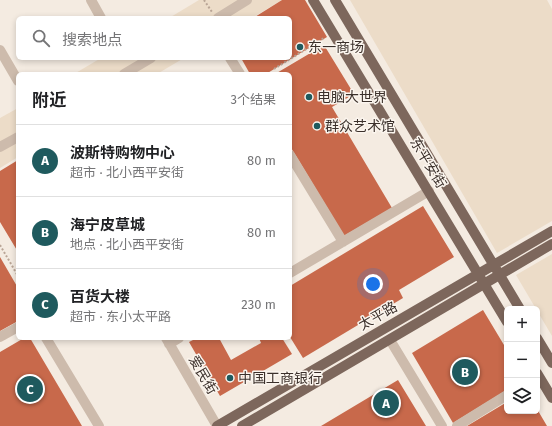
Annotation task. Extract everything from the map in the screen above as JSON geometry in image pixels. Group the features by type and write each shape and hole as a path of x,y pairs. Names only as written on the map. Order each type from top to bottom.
{"main road":[{"name":"东平安街","path":"313,0 504,317"},
{"name":"东平安街","path":"335,0 518,306"},
{"name":"太平路","path":"242,426 390,340 482,279 494,265 552,231"},
{"name":"太平路","path":"217,426 482,279 500,276 552,244"},
{"path":"539,342 552,363"},
{"path":"540,378 552,398"}],"street":[{"path":"91,0 100,16"},
{"path":"220,16 247,0"},
{"path":"0,50 16,78"},
{"path":"127,72 148,60"},
{"path":"231,60 238,72"},
{"path":"0,147 16,137"},
{"path":"292,159 343,242"},
{"path":"292,272 429,191"},
{"path":"0,337 16,328"},
{"path":"47,340 99,426"},
{"path":"390,340 442,426"},
{"name":"爱民街","path":"167,341 217,426"},
{"path":"457,426 504,397"}],"path":[{"path":"204,0 216,16"},
{"path":"292,58 333,33"},
{"path":"274,69 289,60"},
{"path":"0,245 16,273"}],"shaded area":[{"path":"199,0 282,0 255,16 172,16"},
{"path":"350,0 547,0 552,9 552,221 497,253"},
{"path":"98,60 181,60 160,72 77,72"},
{"path":"16,109 16,158 0,168 0,118"},
{"path":"552,254 552,336 540,316 540,306 534,306 516,275"}],"building":[{"name":"东一商场","path":"282,0 305,0 327,37 292,58 292,16 256,16"},
{"name":"群众艺术馆","path":"324,45 354,94 332,107 392,208 344,236 292,149 292,72 278,72"},
{"name":"东一商场","path":"242,60 289,60 269,72 249,72"},
{"path":"16,161 16,249 0,222 0,171"},
{"path":"423,206 454,257 399,290 403,298 303,358 292,340 292,285"},
{"path":"0,257 16,285 16,322 0,331"},
{"path":"483,310 504,345 504,392 453,423 412,353"},
{"path":"21,340 31,340 82,426 0,426 0,352"},
{"name":"中国工商银行","path":"193,340 220,340 231,360 261,343 260,340 283,340 292,354 220,396 189,342"},
{"path":"398,380 426,426 321,426"},
{"path":"504,404 504,414 540,414 547,426 467,426"}],"place":[{"name":"东一商场","path":"300,47"},
{"name":"电脑大世界","path":"309,97"},
{"name":"群众艺术馆","path":"317,126"},
{"name":"海宁皮草城","path":"465,372"},
{"name":"中国工商银行","path":"230,378"},
{"name":"百货大楼","path":"30,389"},
{"name":"波斯特购物中心","path":"386,403"}]}
